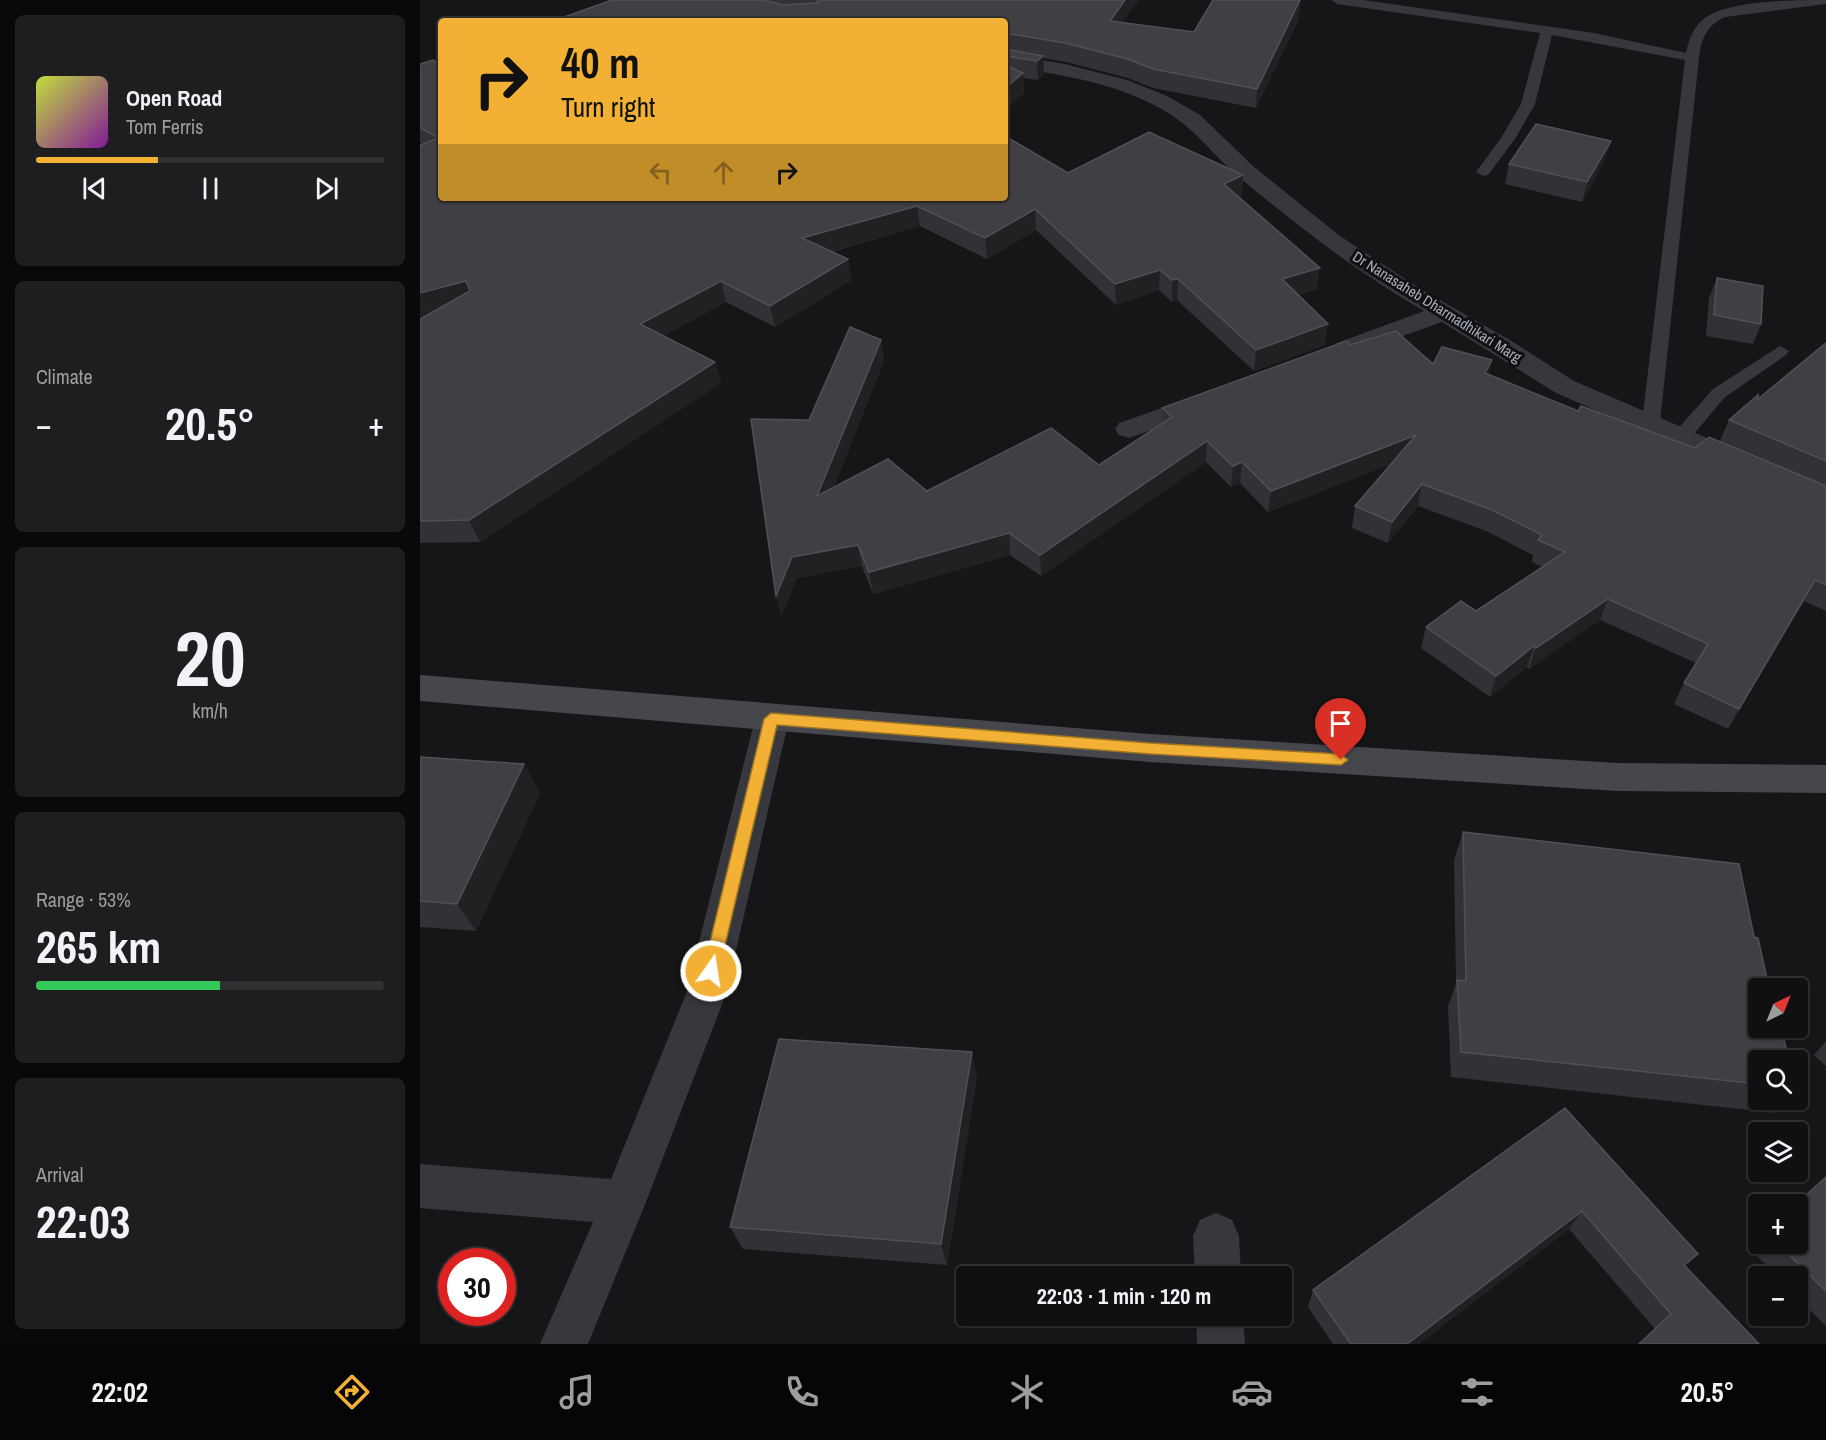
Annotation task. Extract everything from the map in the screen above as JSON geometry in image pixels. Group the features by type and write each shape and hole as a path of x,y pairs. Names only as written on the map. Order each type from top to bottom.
{"street":[{"name":"Dr Nanasaheb Dharmadhikari Marg","path":"1008,60 1065,70 1120,84 1160,100 1193,119 1245,171 1332,241 1443,313 1504,347 1565,387 1682,435 1826,500"},
{"path":"1320,358 1443,313"},
{"path":"1129,429 1230,391"},
{"path":"420,688 771,719 1150,748 1618,777 1826,779"},
{"path":"564,1344 624,1202 706,994 771,719"},
{"path":"420,1186 624,1202"},
{"path":"1220,1326 1221,1344"}],"lane":[{"path":"1337,0 1547,30 1692,58"},
{"path":"1449,15 1455,0"},
{"path":"1651,422 1692,58 1698,33 1713,17 1750,7 1826,0"},
{"path":"1483,172 1508,140 1528,104 1547,30"},
{"path":"1682,435 1719,393 1780,351"}],"building":[{"path":"612,0 764,0 783,5 818,3 817,0 1125,0 1110,21 1194,32 1213,0 1300,0 1257,89 1153,69 1128,59 1065,43 1008,34 1008,18 561,18"},
{"path":"1008,50 1043,56 1037,61 1008,56"},
{"path":"433,60 438,63 438,137 420,128 420,64"},
{"path":"1008,66 1023,73 1008,86"},
{"path":"1536,124 1611,141 1587,182 1509,164"},
{"path":"1149,132 1243,175 1224,184 1320,268 1282,279 1328,324 1256,350 1178,279 1172,280 1160,270 1115,284 1035,209 985,238 917,206 802,238 848,259 770,306 721,281 640,324 715,362 469,520 420,521 420,319 470,291 466,281 420,293 420,145 438,138 438,201 1008,201 1008,138 1068,173"},
{"path":"1717,278 1763,286 1761,324 1714,315"},
{"path":"850,327 881,340 817,496 888,459 927,491 1051,428 1099,465 1172,417 1162,408 1346,341 1350,345 1396,331 1433,364 1442,347 1492,360 1485,373 1578,411 1581,406 1695,448 1709,437 1826,486 1826,585 1815,580 1739,709 1684,683 1708,644 1608,599 1536,648 1534,646 1496,676 1426,627 1461,601 1476,611 1565,552 1538,540 1542,535 1492,510 1422,484 1392,522 1355,506 1416,435 1271,491 1242,462 1233,466 1207,441 1040,555 1009,533 869,572 858,545 792,557 776,596 751,419 809,420"},
{"path":"1826,343 1826,461 1729,420 1758,395 1758,399"},
{"path":"420,757 524,764 457,904 420,901"},
{"path":"1463,832 1739,864 1754,937 1758,938 1767,978 1748,978 1748,1038 1784,1038 1786,1050 1748,1050 1748,1083 1461,1052 1457,980 1466,981"},
{"path":"779,1039 972,1052 941,1244 730,1227"},
{"path":"1565,1108 1698,1254 1684,1265 1759,1344 1639,1344 1671,1314 1582,1211 1407,1344 1351,1344 1313,1290"},
{"path":"1826,1177 1826,1291 1808,1273 1808,1266 1800,1266 1788,1254 1808,1254 1807,1194"}],"route":[{"path":"711,971 771,719 1341,760"}]}
